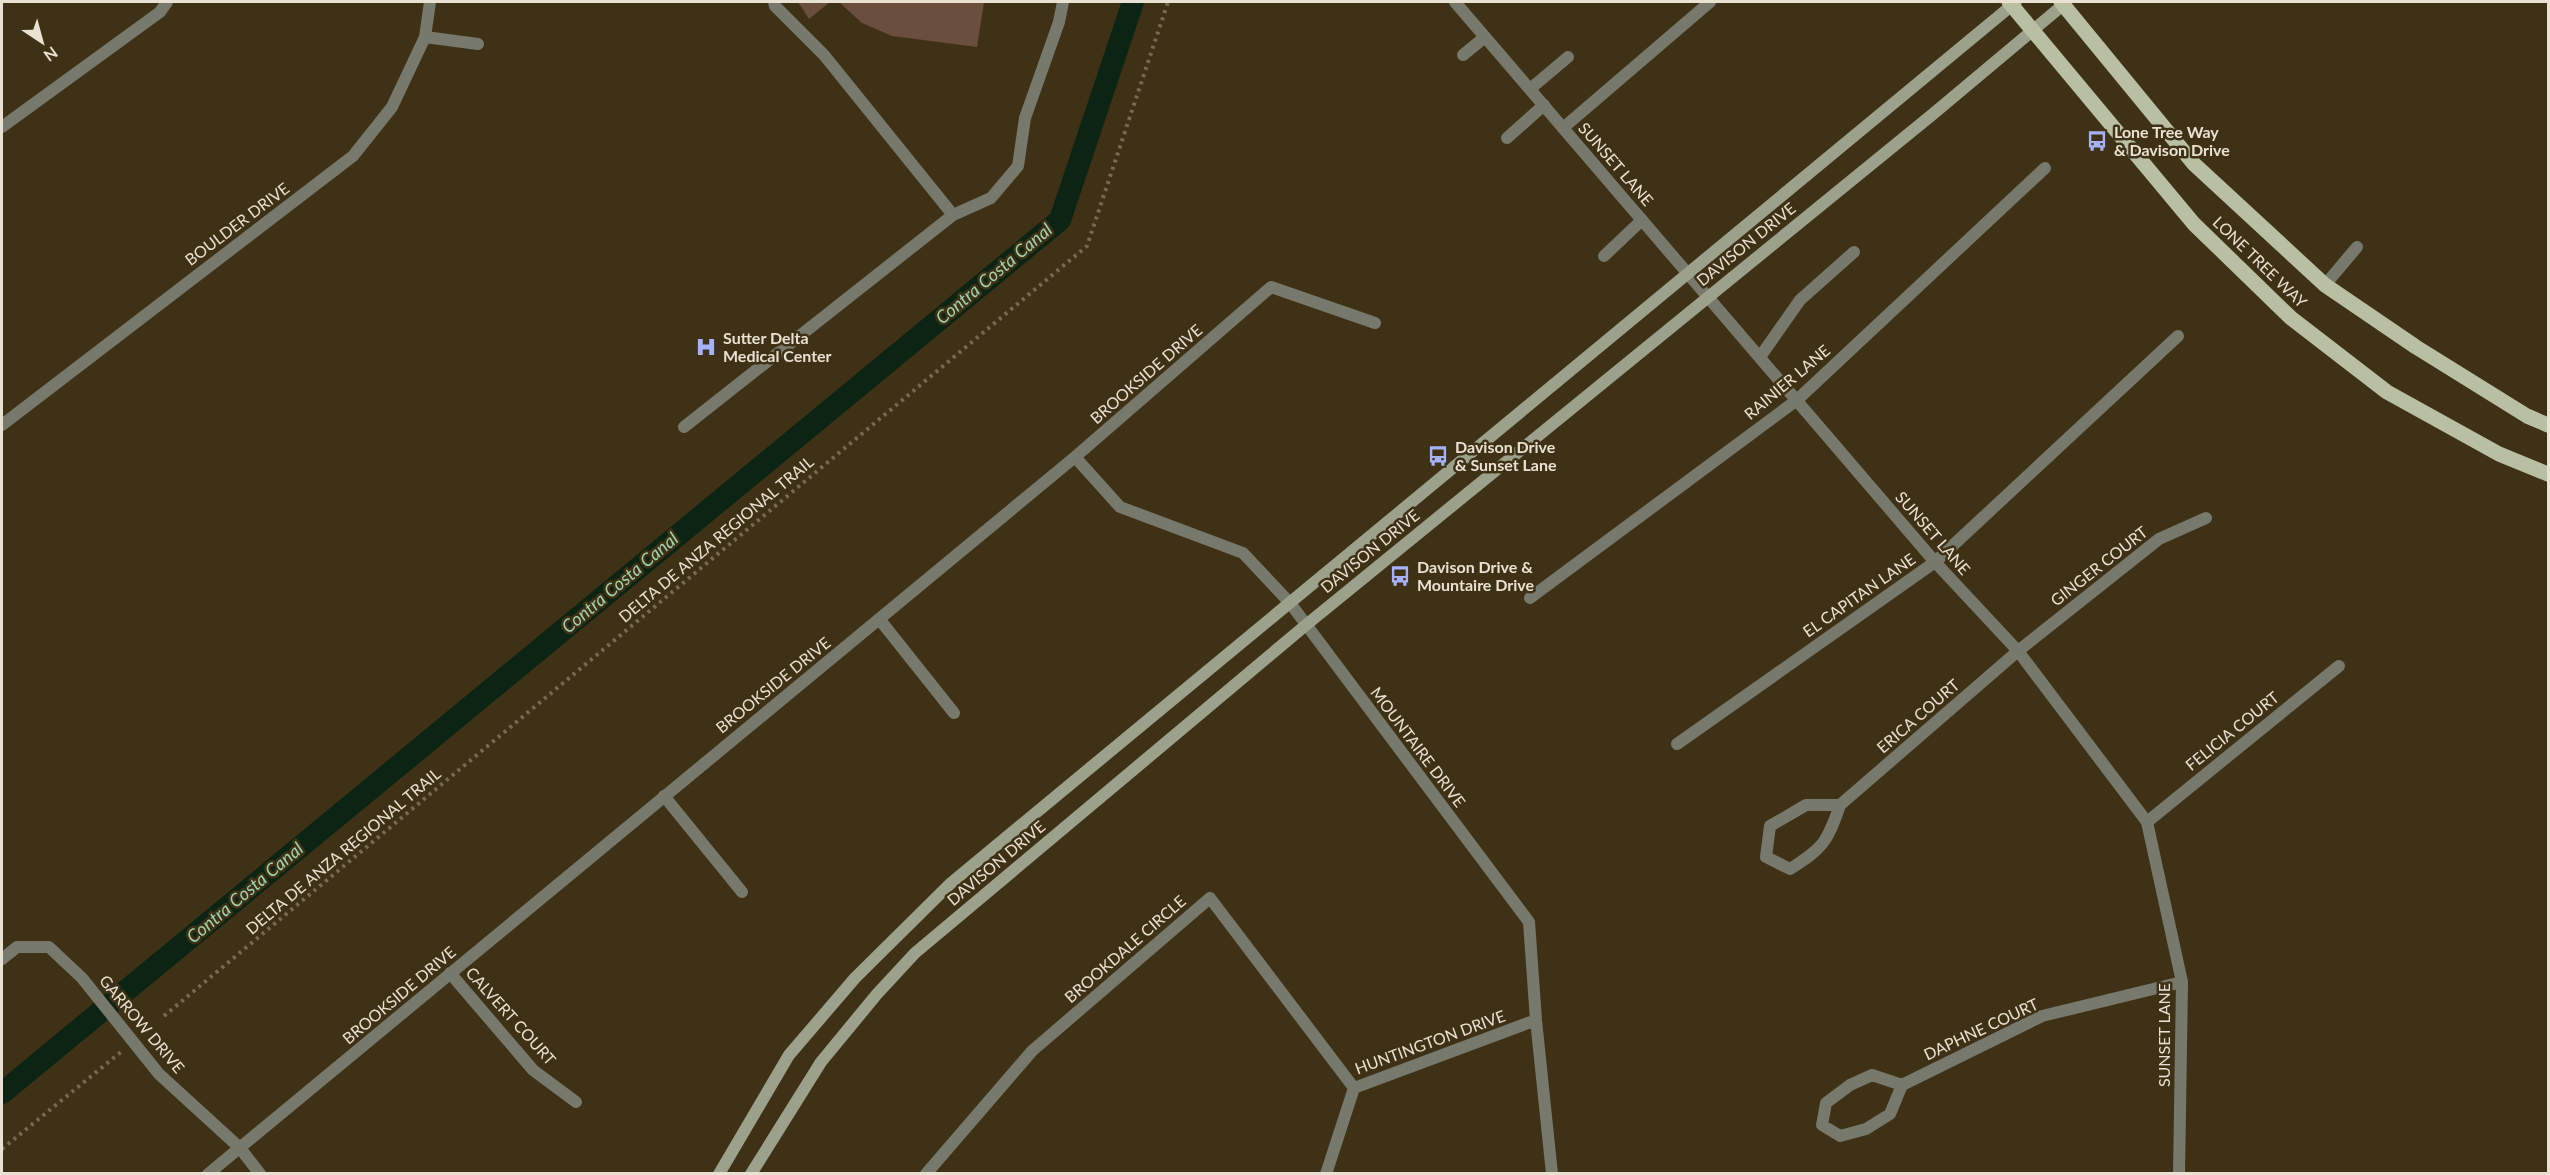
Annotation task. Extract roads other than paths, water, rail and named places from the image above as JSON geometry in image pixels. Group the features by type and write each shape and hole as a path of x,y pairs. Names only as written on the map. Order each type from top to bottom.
{"main road":[{"name":"DAVISON DRIVE","path":"719,1173 789,1055 855,978 951,883 1689,274 2012,3"},
{"name":"LONE TREE WAY","path":"2012,3 2194,224 2291,318 2387,392 2499,454 2548,474"},
{"name":"DAVISON DRIVE","path":"751,1173 821,1062 876,994 915,953 1306,625 2064,3"},
{"name":"LONE TREE WAY","path":"2064,3 2194,164 2325,285 2416,347 2527,416 2548,425"}],"street":[{"path":"2,127 160,12 167,2"},
{"name":"BOULDER DRIVE","path":"2,425 353,156 392,107 425,37 430,2"},
{"path":"774,2 824,55 953,215"},
{"path":"684,427 953,215 991,198 1018,166 1025,118 1059,22 1063,2"},
{"name":"SUNSET LANE","path":"1455,2 1935,562 2018,651 2146,822 2182,982 2179,1173"},
{"path":"1563,128 1710,2"},
{"path":"425,37 478,44"},
{"path":"1463,55 1485,37"},
{"path":"1530,89 1568,57"},
{"path":"1507,138 1544,105"},
{"name":"RAINIER LANE","path":"1530,598 1797,400 2045,168"},
{"path":"1604,256 1642,220"},
{"path":"2325,285 2357,247"},
{"path":"1760,357 1800,300 1854,252"},
{"name":"BROOKSIDE DRIVE","path":"208,1173 664,795 880,620 1075,457 1271,287 1375,324"},
{"name":"EL CAPITAN LANE","path":"1677,744 1935,562 2178,336"},
{"name":"MOUNTAIRE DRIVE","path":"1075,457 1120,507 1244,553 1290,603 1529,922 1536,1020 1552,1173"},
{"name":"GINGER COURT","path":"2018,651 2159,539 2206,518"},
{"path":"880,620 954,713"},
{"name":"ERICA COURT","path":"1840,805 1806,805 1770,826 1766,857 1790,869 1818,851 1832,829 1840,805 2018,651"},
{"name":"FELICIA COURT","path":"2146,822 2339,666"},
{"path":"664,795 742,891"},
{"name":"BROOKDALE CIRCLE","path":"926,1173 1032,1051 1210,898 1354,1088"},
{"name":"GARROW DRIVE","path":"2,959 17,947 50,947 82,978 159,1074 240,1148 260,1173"},
{"name":"CALVERT COURT","path":"450,973 533,1070 576,1102"},
{"name":"DAPHNE COURT","path":"1902,1085 2042,1016 2182,982"},
{"name":"HUNTINGTON DRIVE","path":"1326,1173 1354,1088 1536,1020"},
{"path":"1872,1075 1902,1085 1890,1114 1866,1129 1840,1136 1822,1125 1826,1103 1850,1085 1872,1075"}],"waterway":[{"name":"Contra Costa Canal","path":"2,1093 1060,220 1133,2"}],"place":[{"name":"Lone Tree Way & Davison Drive","path":"2097,141"},
{"name":"Sutter Delta Medical Center","path":"706,347"},
{"name":"Davison Drive & Sunset Lane","path":"1438,456"},
{"name":"Davison Drive & Mountaire Drive","path":"1400,576"}]}
